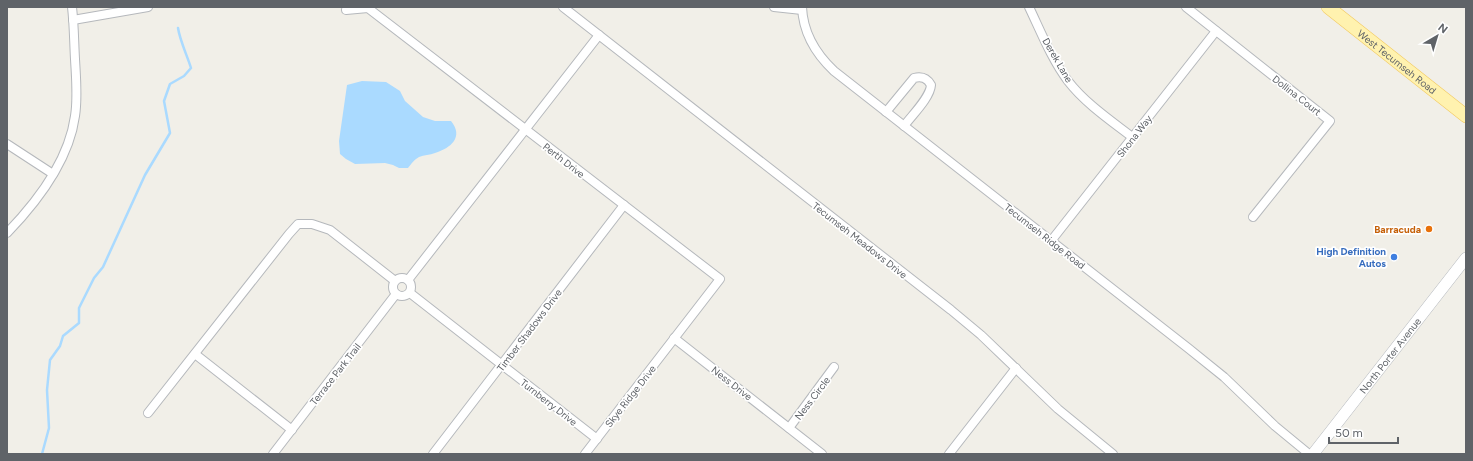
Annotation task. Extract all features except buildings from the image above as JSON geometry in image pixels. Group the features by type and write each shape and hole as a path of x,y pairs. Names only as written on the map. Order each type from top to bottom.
{"main road":[{"name":"West Tecumseh Road","path":"1328,7 1466,116"},
{"name":"North Porter Avenue","path":"1313,454 1466,258"}],"street":[{"path":"7,233 30,207 53,174 65,150 75,117 76,89 72,7"},
{"path":"73,20 148,7"},
{"name":"Tecumseh Meadows Drive","path":"563,7 981,335 1058,409 1113,454"},
{"path":"774,7 802,9"},
{"name":"Derek Lane","path":"1029,7 1067,80 1087,101 1132,138"},
{"name":"Dollina Court","path":"1186,7 1330,121 1253,217"},
{"name":"Perth Drive","path":"346,10 368,8 720,279 674,338"},
{"name":"Tecumseh Ridge Road","path":"802,9 804,26 814,47 834,71 1210,365 1275,426 1309,454"},
{"name":"Shona Way","path":"1051,241 1216,31"},
{"path":"408,280 599,35"},
{"path":"886,112 914,78 926,78 931,85 931,90 904,126"},
{"path":"7,144 53,174"},
{"name":"Timber Shadows Drive","path":"433,454 624,205"},
{"path":"148,413 298,224 312,224 330,230 395,281"},
{"path":"401,278 408,280 412,286 410,293 403,296 396,294 393,288 395,281 401,278"},
{"name":"Turnberry Drive","path":"410,293 597,439"},
{"name":"Terrace Park Trail","path":"273,454 396,294"},
{"name":"Ness Drive","path":"674,338 822,454"},
{"name":"Skye Ridge Drive","path":"585,454 674,338"},
{"path":"195,354 292,430"},
{"name":"Ness Circle","path":"789,428 834,367"},
{"path":"949,454 1016,368"}],"water":[{"path":"362,81 386,82 400,91 405,101 423,117 435,121 451,121 456,132 454,141 451,145 441,151 419,157 408,168 399,168 385,163 355,164 346,159 340,154 339,141 347,85"}],"waterway":[{"path":"42,454 49,428 47,390 50,360 60,346 63,336 79,323 79,308 94,278 103,267 145,175 170,133 164,101 170,84 184,76 191,68 178,28"}],"place":[{"name":"Barracuda","path":"1429,229"},
{"name":"High Definition Autos","path":"1394,257"}]}
